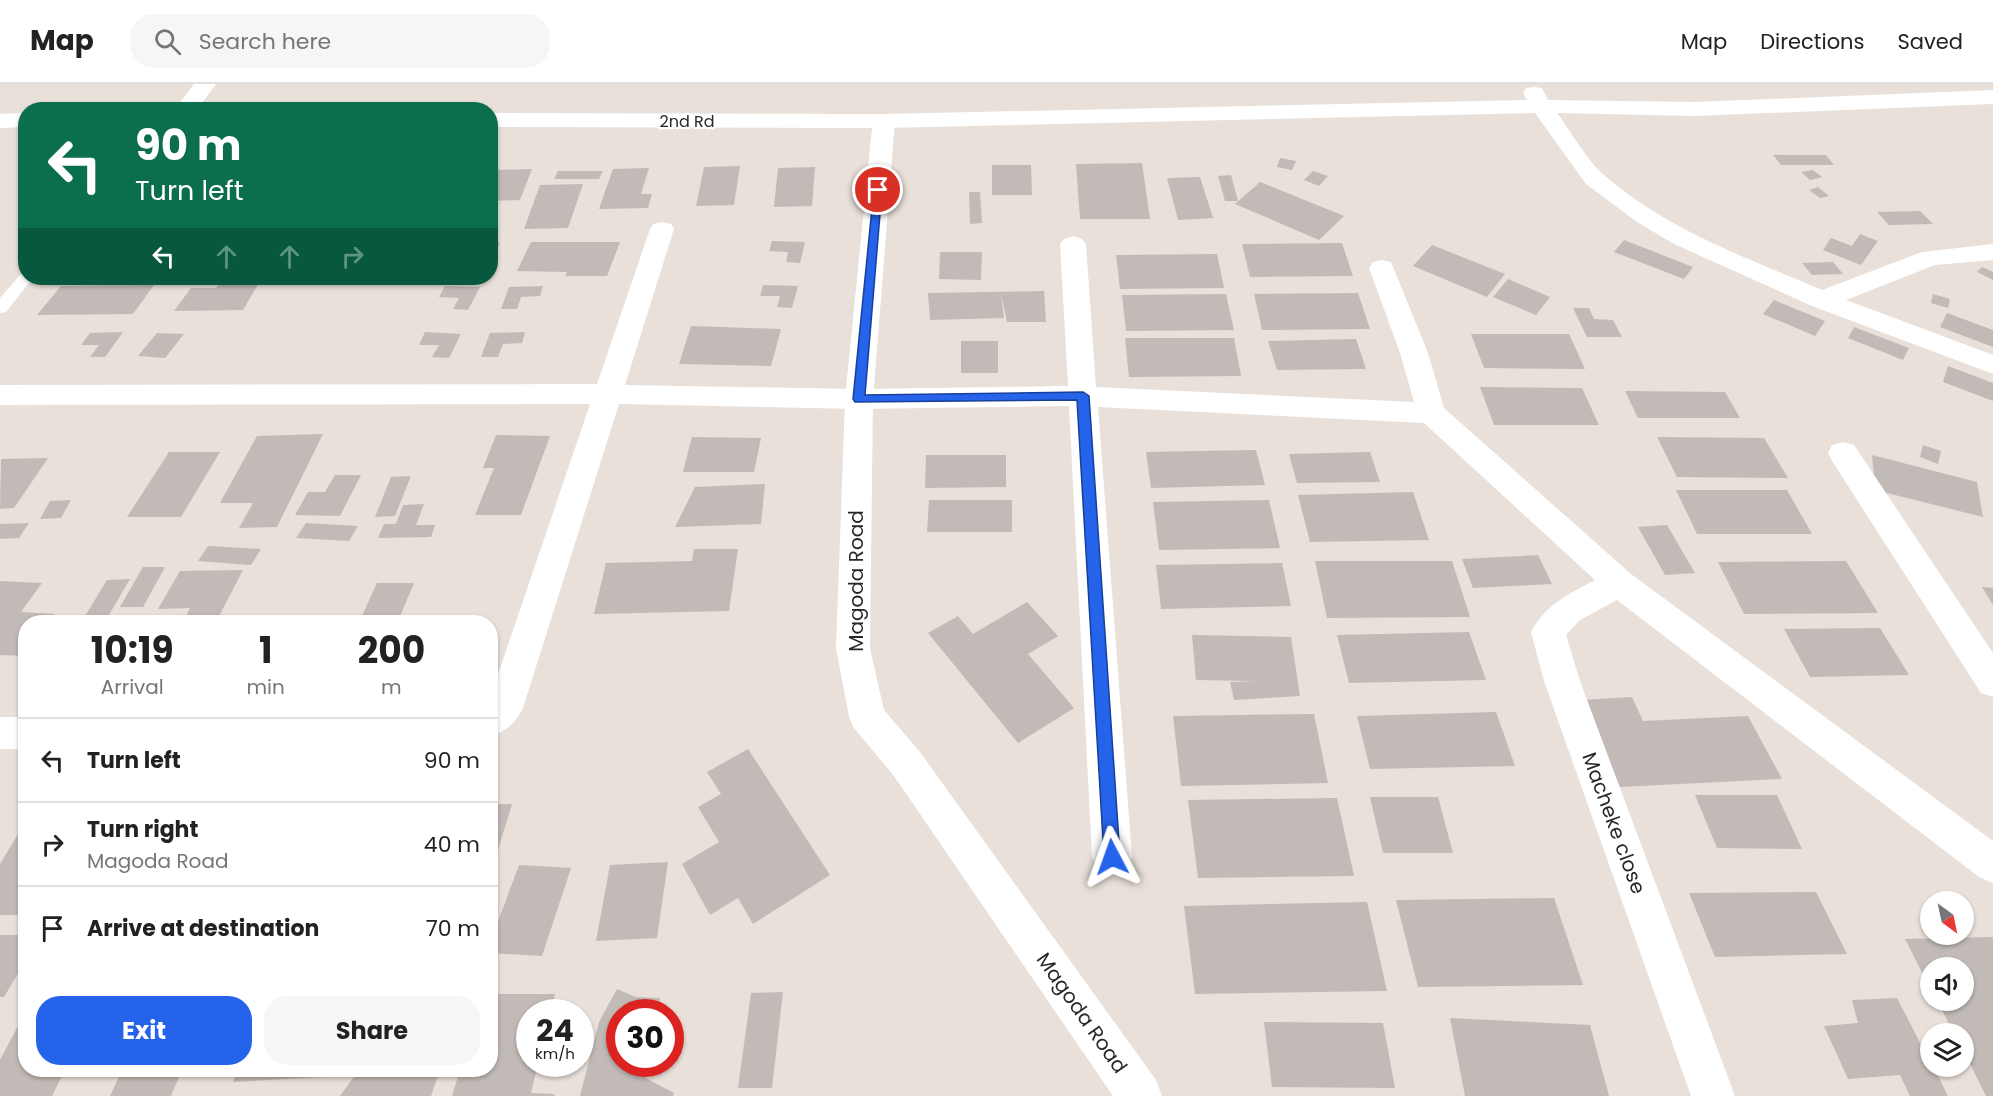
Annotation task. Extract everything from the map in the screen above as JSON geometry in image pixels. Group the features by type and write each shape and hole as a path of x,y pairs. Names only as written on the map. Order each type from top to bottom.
{"street":[{"path":"191,102 205,84"},
{"path":"1529,84 1541,106 1594,179 1646,217 1683,239 1821,300 1993,364"},
{"name":"2nd Rd","path":"498,120 884,121 1541,106 1694,109 1993,97"},
{"path":"0,120 18,120"},
{"name":"Magoda Road","path":"884,121 859,399 853,648 867,717 907,764 1140,1096"},
{"path":"498,714 505,708 662,229"},
{"path":"1073,243 1112,857"},
{"path":"1821,300 1931,258 1993,252"},
{"path":"1382,268 1413,353 1431,413 1619,583 1990,856"},
{"path":"0,395 609,394 859,399 1083,396 1431,413"},
{"path":"1843,453 1993,682"},
{"name":"Macheke close","path":"1619,583 1568,610 1548,632 1562,681 1713,1096"},
{"path":"0,733 18,733"}],"lane":[{"path":"0,308 19,285"}],"building":[{"path":"1773,155 1826,155 1834,165 1781,165"},
{"path":"1280,158 1296,161 1292,170 1277,167"},
{"path":"1142,163 1150,219 1080,219 1076,164"},
{"path":"992,165 1031,165 1032,195 992,195"},
{"path":"740,166 734,205 696,206 704,167"},
{"path":"815,167 812,206 774,207 778,168"},
{"path":"649,168 641,194 652,194 648,208 599,209 613,169"},
{"path":"532,169 520,200 498,201 498,170"},
{"path":"1813,170 1822,177 1810,180 1801,172"},
{"path":"558,171 603,171 599,179 554,179"},
{"path":"1313,171 1328,176 1319,186 1304,180"},
{"path":"1231,175 1238,201 1225,201 1218,176"},
{"path":"1200,177 1213,218 1178,220 1167,178"},
{"path":"1260,182 1344,216 1319,240 1235,204"},
{"path":"583,184 568,228 524,229 540,185"},
{"path":"1818,187 1829,196 1820,198 1809,190"},
{"path":"969,192 980,192 982,223 970,224"},
{"path":"1920,211 1933,224 1889,225 1877,212"},
{"path":"1860,234 1878,241 1861,265 1823,250 1831,238 1852,246"},
{"path":"1624,240 1693,267 1684,279 1614,252"},
{"path":"772,241 805,242 800,263 786,262 788,252 769,251"},
{"path":"531,242 620,242 607,276 565,276 567,272 517,271"},
{"path":"1342,243 1353,276 1250,277 1242,244"},
{"path":"1432,245 1505,274 1487,297 1413,266"},
{"path":"940,252 982,252 981,280 939,279"},
{"path":"1217,254 1224,288 1120,289 1116,255"},
{"path":"1833,262 1843,274 1812,275 1802,263"},
{"path":"1982,267 1993,272 1993,280 1977,272"},
{"path":"1508,279 1550,297 1536,315 1493,297"},
{"path":"154,285 133,314 37,315 61,286"},
{"path":"218,285 258,285 243,310 174,311 191,288 216,288"},
{"path":"763,285 798,286 792,308 777,307 780,296 760,296"},
{"path":"445,286 480,287 468,310 453,309 459,298 439,297"},
{"path":"543,286 540,296 521,297 517,309 501,309 509,287"},
{"path":"1044,291 1046,322 1007,322 1001,294 1004,318 930,320 928,293"},
{"path":"1358,293 1370,329 1262,330 1254,294"},
{"path":"1226,294 1234,330 1126,331 1122,295"},
{"path":"1933,294 1950,299 1948,308 1931,303"},
{"path":"1774,300 1825,321 1815,336 1763,314"},
{"path":"1573,308 1589,308 1594,319 1613,320 1622,337 1587,337"},
{"path":"1947,313 1993,330 1993,347 1940,327"},
{"path":"691,326 781,329 771,366 679,364"},
{"path":"1854,327 1909,348 1903,360 1848,338"},
{"path":"123,332 105,357 90,357 99,345 81,345 90,333"},
{"path":"425,332 461,334 449,358 432,357 439,345 419,345"},
{"path":"525,332 522,343 503,344 498,357 481,357 490,333"},
{"path":"157,333 184,334 165,358 138,356"},
{"path":"1471,334 1569,334 1585,369 1484,368"},
{"path":"1125,338 1234,338 1241,376 1129,377"},
{"path":"1356,339 1366,369 1277,370 1268,341"},
{"path":"961,341 998,341 998,373 961,373"},
{"path":"1948,366 1993,383 1993,401 1943,382"},
{"path":"1480,387 1582,388 1599,425 1494,425"},
{"path":"1625,391 1725,392 1740,418 1638,418"},
{"path":"323,434 277,527 239,528 253,503 220,503 257,436"},
{"path":"496,435 550,436 521,515 475,515 494,468 483,468"},
{"path":"692,437 761,438 754,472 683,472"},
{"path":"1657,437 1764,438 1788,478 1677,477"},
{"path":"1923,445 1941,451 1938,464 1920,457"},
{"path":"1256,450 1265,485 1151,488 1146,452"},
{"path":"169,452 220,452 181,517 127,517"},
{"path":"1370,452 1380,482 1297,483 1289,454"},
{"path":"926,455 1006,455 1006,487 925,488"},
{"path":"1872,455 1977,482 1983,517 1875,490"},
{"path":"48,458 14,508 0,509 1,459"},
{"path":"335,475 361,475 340,516 295,515 308,492 325,492"},
{"path":"411,476 395,516 375,517 391,477"},
{"path":"765,484 761,524 675,527 695,487"},
{"path":"1676,490 1787,490 1812,534 1697,534"},
{"path":"1413,492 1429,540 1310,542 1298,495"},
{"path":"71,500 61,518 40,519 50,501"},
{"path":"929,500 1012,500 1012,532 927,532"},
{"path":"1269,500 1280,548 1159,550 1153,502"},
{"path":"424,504 416,525 435,525 431,537 378,538 384,524 396,524 403,505"},
{"path":"29,523 19,538 0,539 0,524"},
{"path":"306,523 358,526 349,541 296,538"},
{"path":"1667,525 1695,573 1665,575 1638,527"},
{"path":"208,546 261,549 251,565 198,561"},
{"path":"694,549 738,549 729,611 594,614 606,563 692,561"},
{"path":"1538,555 1552,584 1473,588 1462,559"},
{"path":"1315,561 1452,561 1470,617 1327,618"},
{"path":"1846,561 1878,613 1744,614 1718,562"},
{"path":"1282,563 1291,606 1161,609 1156,565"},
{"path":"143,567 165,567 143,607 120,607"},
{"path":"243,570 220,615 186,615 190,608 158,609 180,571"},
{"path":"130,579 109,615 86,615 107,580"},
{"path":"0,581 42,583 21,612 55,614 18,615 18,656 0,655"},
{"path":"377,583 414,583 401,615 362,615"},
{"path":"1982,587 1993,588 1993,605"},
{"path":"1027,602 1058,636 1028,654 1074,708 1018,743 928,633 958,616 973,634"},
{"path":"1880,628 1909,675 1810,677 1784,629"},
{"path":"1469,632 1486,680 1349,683 1337,635"},
{"path":"1192,635 1291,637 1300,696 1234,700 1230,682 1256,681 1196,680"},
{"path":"1632,697 1643,721 1748,716 1782,779 1620,787 1583,700"},
{"path":"1496,712 1515,766 1370,769 1357,716"},
{"path":"1314,714 1328,783 1181,786 1173,716"},
{"path":"748,749 830,875 753,924 738,898 710,915 682,864 719,842 698,807 721,794 707,772"},
{"path":"1695,795 1777,795 1802,849 1717,848"},
{"path":"1370,797 1438,797 1453,853 1383,853"},
{"path":"1337,798 1354,876 1198,878 1188,800"},
{"path":"498,804 512,804 498,850"},
{"path":"18,834 18,915 0,915 0,864"},
{"path":"668,862 657,938 596,941 610,865"},
{"path":"519,865 571,868 542,956 498,953 498,921"},
{"path":"1816,892 1847,954 1715,957 1689,893"},
{"path":"1554,898 1583,985 1418,987 1396,900"},
{"path":"1367,902 1387,991 1195,994 1184,906"},
{"path":"0,935 18,935 18,973 4,997 0,997"},
{"path":"1974,937 1993,937 1993,1096 1986,1096 1974,1072 1974,1023 1948,1023 1942,1011 1974,1011 1974,957 1920,957 1920,968 1905,939 1920,939 1920,945 1974,945"},
{"path":"617,989 636,997 660,998 660,999 612,999"},
{"path":"783,992 772,1088 738,1088 751,993"},
{"path":"498,994 555,994 554,999 516,999 516,1077 535,1077 531,1093 555,1094 554,1096 452,1096 458,1077 498,1077"},
{"path":"1897,998 1920,1043 1920,1077 1938,1077 1948,1096 1910,1096 1900,1075 1848,1079 1824,1026 1858,1023 1852,1000"},
{"path":"606,1009 606,1077 644,1077 674,1093 673,1096 580,1096 585,1077 594,1077 594,1041 599,1022"},
{"path":"1450,1018 1590,1025 1609,1096 1465,1096"},
{"path":"1264,1022 1383,1023 1395,1088 1272,1087"},
{"path":"18,1028 18,1077 62,1077 52,1096 0,1096 0,1060"},
{"path":"119,1077 179,1077 171,1096 110,1096"},
{"path":"235,1077 323,1077 233,1082"},
{"path":"354,1077 438,1077 431,1096 340,1096"}],"route":[{"path":"878,190 859,399 1083,396 1112,857"}]}
